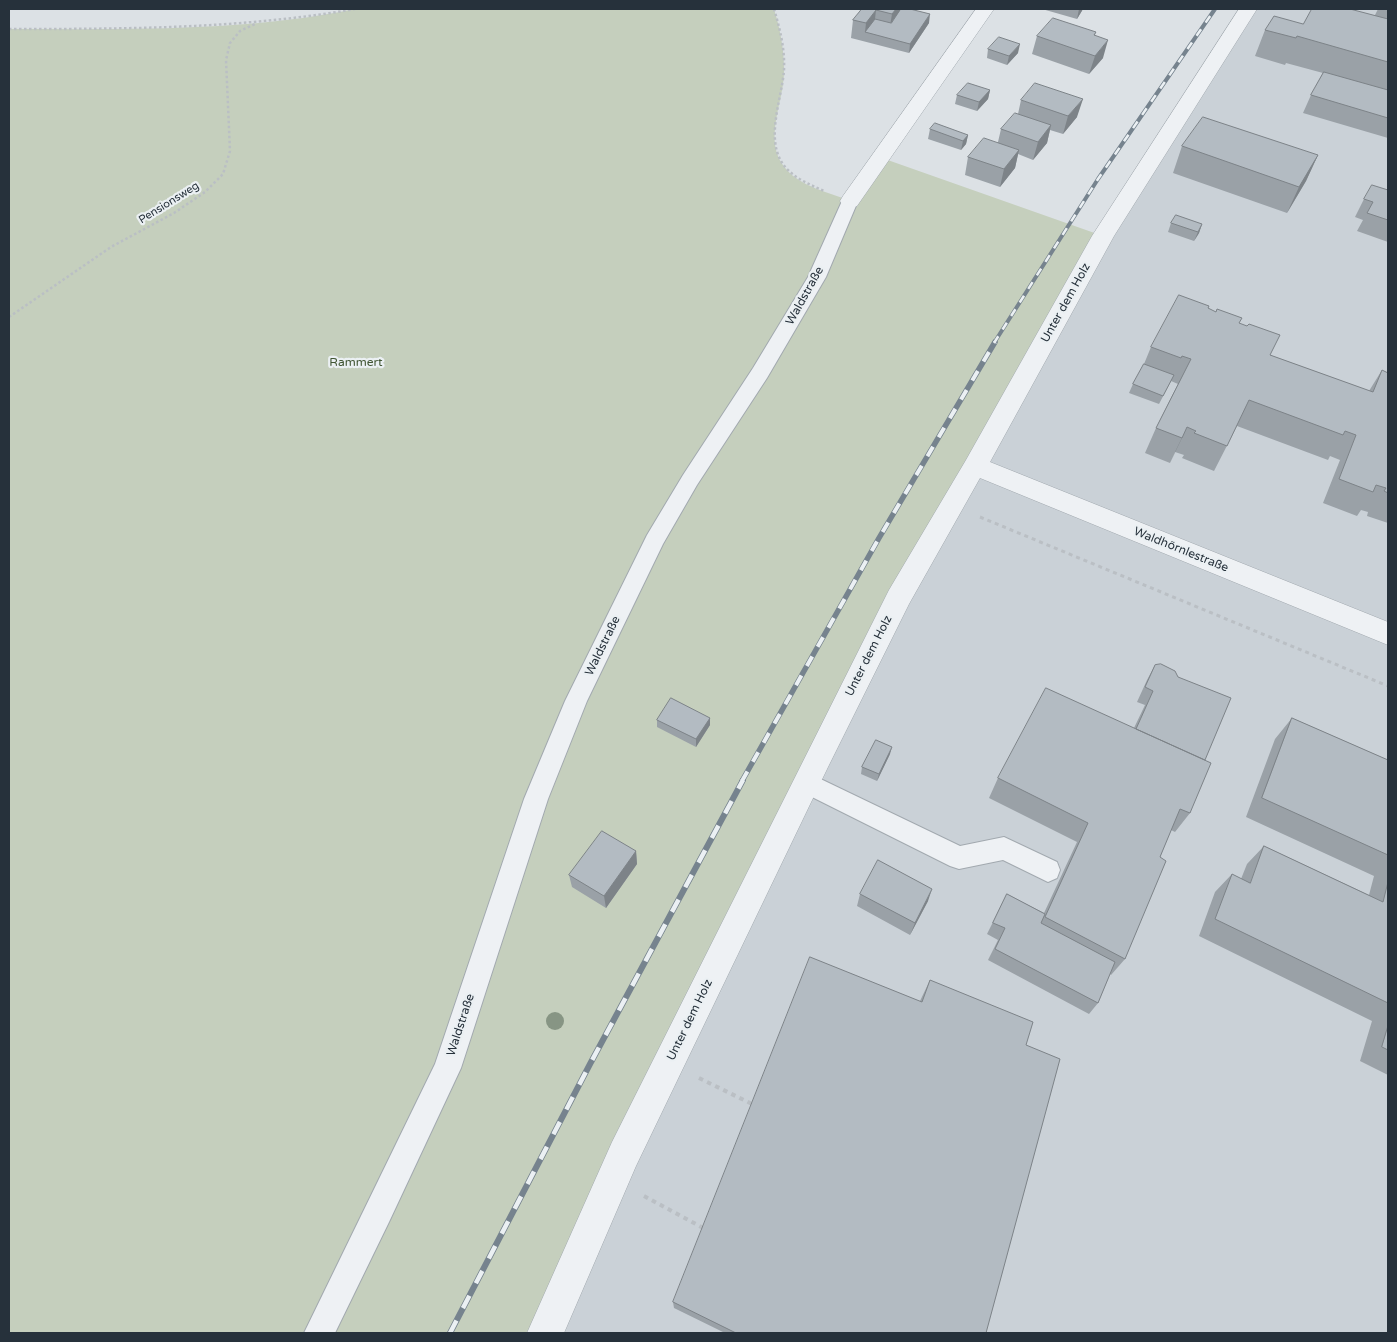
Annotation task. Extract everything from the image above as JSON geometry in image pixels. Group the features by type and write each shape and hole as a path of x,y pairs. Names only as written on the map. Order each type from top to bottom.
{"street":[{"name":"Waldstraße","path":"850,201 985,9"},
{"name":"Unter dem Holz","path":"545,1333 614,1178 669,1063 898,598 975,466 1103,236 1248,9"},
{"name":"Waldhörnlestraße","path":"975,466 1388,634"}],"lane":[{"name":"Waldstraße","path":"320,1333 446,1068 536,799 576,701 654,541 690,480 760,373 817,277 850,201"},
{"path":"806,782 959,858 1004,848 1048,870"}],"path":[{"path":"9,29 255,24 311,18 355,9"},
{"path":"774,9 783,40 785,71 773,142 778,158 786,169 798,179 850,201"},
{"name":"Pensionsweg","path":"9,317 111,247 174,213 205,192 223,174 230,151 226,60 230,43 240,31 255,24"},
{"path":"952,505 1388,686"},
{"path":"669,1063 754,1106"},
{"path":"614,1178 705,1229"}],"shaded area":[{"path":"1248,9 1388,9 1388,1333 545,1333 624,1154 818,758 1185,107"}],"green space":[{"name":"Rammert","path":"355,9 774,9 781,39 784,69 776,120 775,146 779,158 786,169 799,180 807,185 850,201 882,158 1103,236 975,466 624,1154 545,1333 9,1333 9,29 183,28 270,22"}],"building":[{"path":"862,9 896,9 892,14 876,10 866,23 853,20"},
{"path":"901,9 910,9 930,14 910,44 865,32 875,19 891,23"},
{"path":"1312,9 1350,9 1388,19 1388,62 1297,36 1296,38 1265,30 1274,16 1303,24"},
{"path":"1053,18 1096,32 1094,35 1108,40 1095,56 1037,36"},
{"path":"999,37 1020,44 1009,56 988,49"},
{"path":"1324,72 1388,90 1388,118 1311,95"},
{"path":"968,83 990,90 979,102 957,95"},
{"path":"1035,83 1083,99 1068,116 1021,100"},
{"path":"1015,113 1051,125 1038,142 1001,129"},
{"path":"1203,117 1318,155 1299,187 1182,146"},
{"path":"935,123 968,135 963,141 930,129"},
{"path":"984,138 1019,150 1004,169 968,157"},
{"path":"1372,185 1388,190 1388,220 1367,213 1373,202 1364,199"},
{"path":"1176,215 1202,224 1198,232 1171,223"},
{"path":"1179,295 1209,306 1208,308 1216,312 1217,309 1242,318 1239,323 1247,326 1249,324 1280,335 1270,355 1373,392 1382,370 1388,373 1388,493 1384,491 1386,488 1376,485 1373,492 1339,479 1356,435 1345,431 1343,435 1249,400 1227,446 1194,433 1196,431 1187,427 1182,438 1156,428 1191,359 1182,356 1181,358 1151,347"},
{"path":"1144,364 1174,375 1163,396 1133,384"},
{"path":"1161,664 1175,671 1178,677 1231,698 1205,760 1136,729 1153,691 1145,687 1155,665"},
{"path":"1046,688 1211,763 1190,813 1180,809 1160,857 1166,861 1125,959 1045,917 1088,823 998,778"},
{"path":"671,698 710,718 696,739 657,720"},
{"path":"1292,718 1388,760 1388,855 1262,798"},
{"path":"876,740 892,747 879,774 862,767"},
{"path":"602,831 636,851 604,896 569,875"},
{"path":"1264,846 1383,902 1388,882 1388,1003 1215,919 1232,874 1250,883"},
{"path":"878,860 932,889 915,923 860,894"},
{"path":"1007,894 1045,914 1041,923 1115,962 1098,1003 995,949 1005,928 993,923"},
{"path":"810,957 922,1002 930,980 1033,1022 1026,1045 1060,1059 986,1333 736,1333 673,1302"},
{"path":"1388,1026 1388,1050 1382,1047"}],"railway":[{"path":"994,343 1098,179 1215,9"},
{"path":"742,781 879,538 995,342"},
{"path":"450,1333 590,1064 743,780"}]}
